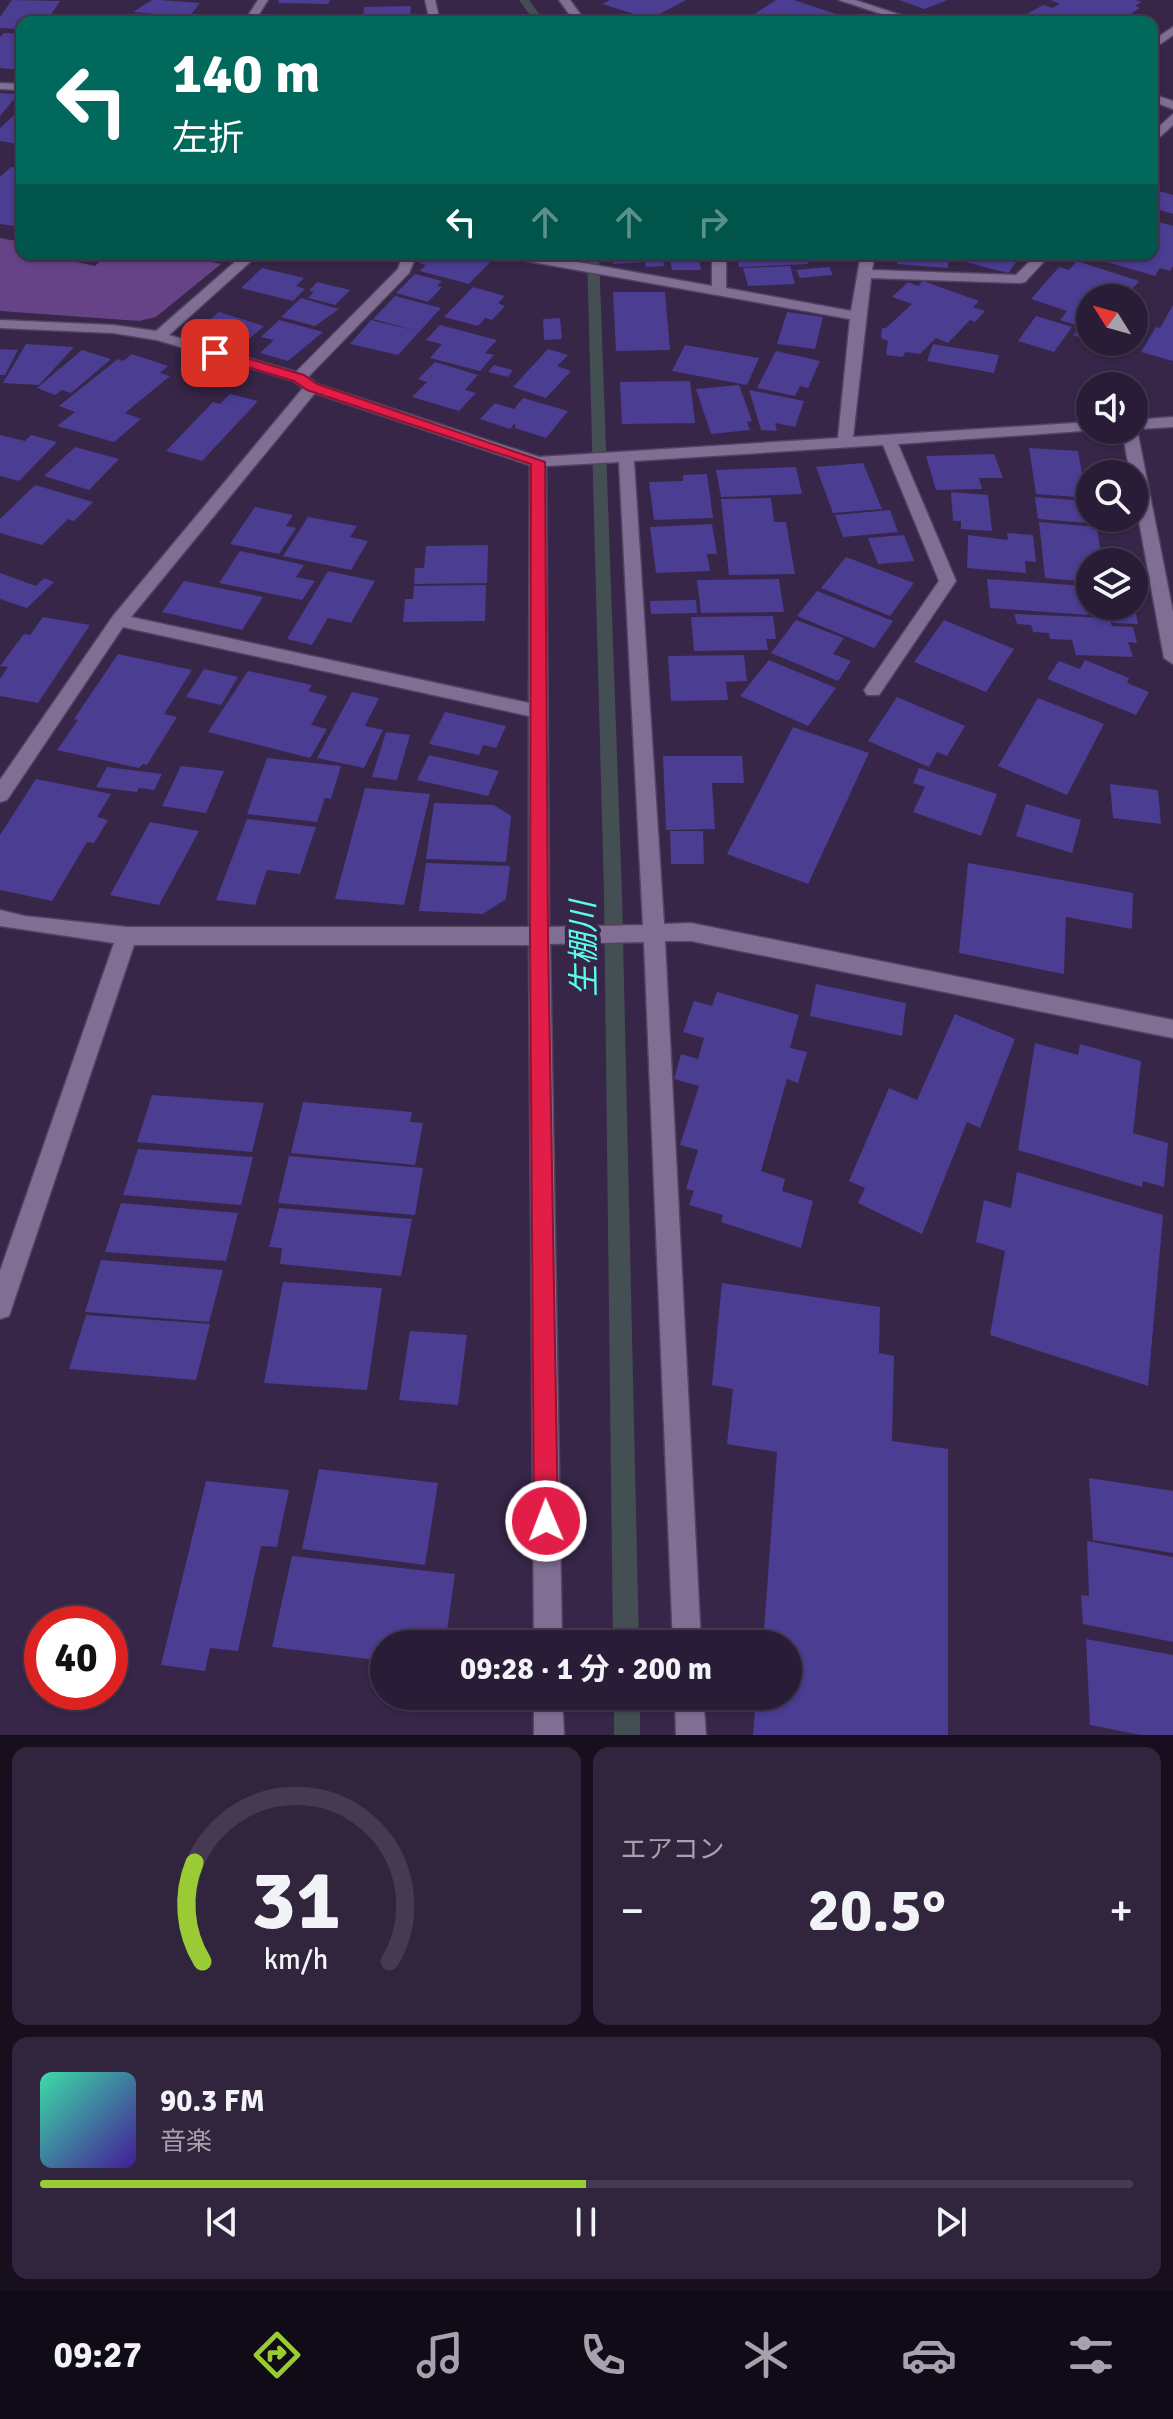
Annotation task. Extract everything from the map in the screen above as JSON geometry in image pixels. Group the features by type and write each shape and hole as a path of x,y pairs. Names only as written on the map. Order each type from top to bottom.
{"street":[{"path":"564,0 576,16"},
{"path":"844,0 897,16"},
{"path":"1158,134 1173,118"},
{"path":"159,336 245,260"},
{"path":"0,795 119,620 306,382 404,270 408,260"},
{"path":"544,260 857,316"},
{"path":"719,260 719,289"},
{"path":"845,442 857,316 867,260"},
{"path":"864,274 1020,279 1038,260"},
{"path":"0,324 113,329 159,336 306,382 538,462 1076,428"},
{"path":"1148,424 1173,422"},
{"path":"873,690 948,581 889,440"},
{"path":"1133,444 1173,658"},
{"path":"620,456 686,1630"},
{"path":"538,462 539,936 548,1630"},
{"path":"119,620 540,712"},
{"path":"0,918 25,924 127,936 539,936 691,932 1173,1029"},
{"path":"0,1307 127,936"},
{"path":"548,1710 549,1735"},
{"path":"690,1710 691,1735"}],"shaded area":[{"path":"0,238 16,241 16,260 67,260 95,266 101,260 201,260 221,264 156,317 139,321 0,311"}],"building":[{"path":"12,0 60,1 50,16 16,16 16,29 0,28 0,17"},
{"path":"152,0 200,3 190,16 133,12"},
{"path":"279,0 330,0 328,4 278,3"},
{"path":"610,0 686,0 656,16 640,16 602,4"},
{"path":"776,0 794,0 839,15 838,16 751,16"},
{"path":"899,0 948,0 924,9"},
{"path":"1051,0 1142,2 1135,6 1140,8 1127,16 1023,16 1043,5 1052,8 1060,4"},
{"path":"411,6 410,16 363,16 364,7"},
{"path":"4,33 16,34 16,69 0,68 0,37"},
{"path":"0,93 16,94 16,96 0,116"},
{"path":"16,113 16,144 0,141 0,128"},
{"path":"11,167 16,168 16,226 0,224 0,177"},
{"path":"1158,192 1173,195 1173,214 1158,210"},
{"path":"1158,222 1173,226 1173,266 1170,271 1160,268 1155,276 1107,262 1158,260"},
{"path":"422,260 491,261 469,284 420,271 426,265 419,263"},
{"path":"613,260 663,260 664,266 646,267 645,262 613,264"},
{"path":"670,260 699,260 701,270 672,270"},
{"path":"737,260 807,260 808,264 739,267"},
{"path":"897,260 949,260 948,268 897,264"},
{"path":"958,260 1018,260 1008,273"},
{"path":"1077,261 1139,281 1136,284 1076,284 1076,325 1060,320 1067,311 1031,299 1059,267 1069,270"},
{"path":"790,266 795,284 748,286 743,268"},
{"path":"829,267 833,275 800,278 796,270"},
{"path":"262,268 304,278 296,286 305,289 293,301 241,288"},
{"path":"415,274 442,281 437,286 442,287 428,302 396,293"},
{"path":"923,281 979,301 973,307 985,311 975,322 970,320 948,343 936,338 920,354 905,352 903,357 886,355 888,341 881,338 882,328 886,328 912,304 892,297 908,282 918,286"},
{"path":"317,282 350,290 335,305 308,298 314,292 309,291"},
{"path":"473,287 505,296 498,303 505,306 492,320 485,318 478,326 444,317"},
{"path":"613,292 665,292 670,350 616,351"},
{"path":"395,296 441,308 398,355 350,344 371,320 417,331 373,319"},
{"path":"301,298 339,309 315,326 281,317"},
{"path":"1173,305 1173,361 1148,354 1148,340 1156,327 1160,328"},
{"path":"219,312 264,326 241,346 196,332"},
{"path":"787,312 823,317 815,349 777,344"},
{"path":"1036,316 1072,327 1054,352 1018,341"},
{"path":"560,318 562,339 544,340 543,319"},
{"path":"279,320 323,332 288,361 260,353 274,340 261,337"},
{"path":"440,325 497,340 485,353 494,355 480,371 430,358 442,344 426,340"},
{"path":"26,344 74,347 39,385 3,383"},
{"path":"933,344 999,355 994,373 927,361"},
{"path":"685,345 759,358 747,385 672,371"},
{"path":"0,349 18,350 5,375 0,375"},
{"path":"548,349 568,355 557,366 571,371 546,398 513,387"},
{"path":"82,350 111,359 71,393 62,390 55,395 37,388"},
{"path":"776,351 820,361 808,388 800,386 795,396 757,388"},
{"path":"132,354 168,366 160,373 170,376 125,413 141,419 114,442 57,426 75,412 59,406 118,359 123,361"},
{"path":"435,362 478,375 465,390 476,393 459,411 412,397 427,382 418,379"},
{"path":"494,365 513,370 508,377 488,372"},
{"path":"690,381 695,423 622,424 620,382"},
{"path":"739,385 752,421 747,422 750,430 711,434 696,389"},
{"path":"749,390 804,401 795,427 775,423 777,431 761,430"},
{"path":"230,394 258,401 202,461 166,451 213,402 220,404"},
{"path":"523,398 568,411 546,438 515,428 515,423 510,429 480,419 495,403 514,409"},
{"path":"0,435 25,441 31,435 57,442 19,481 0,476"},
{"path":"75,447 119,459 89,490 44,476"},
{"path":"1029,448 1078,451 1076,497 1036,494"},
{"path":"994,454 1003,478 979,478 982,489 936,490 926,456"},
{"path":"863,463 882,509 833,513 816,467"},
{"path":"796,467 802,494 721,497 716,470"},
{"path":"707,474 713,518 654,520 649,482 683,481 683,475"},
{"path":"35,485 93,502 74,521 68,519 42,545 0,533 0,519"},
{"path":"951,492 988,495 992,531 961,529 961,521 953,521"},
{"path":"1035,497 1076,500 1076,522 1038,519"},
{"path":"771,498 774,522 786,522 795,574 729,575 721,499"},
{"path":"255,507 293,515 286,526 296,528 279,554 230,544"},
{"path":"890,510 898,532 843,537 835,515"},
{"path":"308,517 357,526 350,537 368,541 351,570 283,556"},
{"path":"1039,522 1076,525 1076,532 1098,532 1100,548 1076,548 1076,581 1045,578"},
{"path":"712,524 717,554 707,554 710,571 656,573 650,527"},
{"path":"1007,533 1033,535 1036,562 1025,561 1026,573 967,568 968,535 1008,540"},
{"path":"904,535 914,561 878,564 868,538"},
{"path":"488,545 487,583 414,584 415,568 424,568 426,546"},
{"path":"240,551 304,565 296,577 315,581 302,600 219,583"},
{"path":"846,557 914,583 890,616 821,588"},
{"path":"328,571 375,581 351,623 328,618 312,645 287,639"},
{"path":"0,573 36,586 44,578 54,582 27,608 0,599"},
{"path":"779,579 784,612 701,613 697,580"},
{"path":"987,579 1076,585 1076,614 990,608"},
{"path":"184,581 263,597 242,630 162,612"},
{"path":"486,585 485,621 403,622 405,599 413,599 414,586"},
{"path":"817,591 893,621 874,648 797,616"},
{"path":"696,600 697,613 651,614 650,601"},
{"path":"1014,614 1110,620 1112,626 1133,627 1137,643 1128,642 1133,657 1076,655 1072,640 1050,639 1049,633 1033,632 1031,625 1017,624"},
{"path":"773,616 776,639 766,639 768,650 694,651 691,617"},
{"path":"43,617 90,625 38,703 0,696 0,679 8,667 0,666 24,634 30,635"},
{"path":"796,620 844,638 833,654 851,661 838,681 771,653"},
{"path":"944,620 1014,649 986,692 914,662"},
{"path":"1112,620 1137,620 1138,624 1113,623"},
{"path":"118,654 192,670 164,714 177,717 147,765 139,768 57,750"},
{"path":"744,655 747,681 726,682 728,700 671,701 668,656"},
{"path":"769,660 836,688 808,726 740,696"},
{"path":"1085,660 1129,678 1127,683 1149,692 1136,715 1047,679 1059,661 1080,669"},
{"path":"204,669 238,677 221,705 186,697"},
{"path":"248,671 312,685 308,691 327,696 311,725 327,729 310,758 208,732"},
{"path":"352,692 379,698 365,726 383,730 364,768 317,758"},
{"path":"897,697 965,726 947,756 937,752 929,767 868,741"},
{"path":"1038,698 1104,724 1067,795 998,766"},
{"path":"445,712 506,726 496,748 483,745 479,755 429,744"},
{"path":"793,727 869,753 808,884 727,854"},
{"path":"386,732 410,735 397,780 372,777"},
{"path":"429,755 499,771 488,796 417,780"},
{"path":"663,756 742,756 744,783 712,783 715,829 666,830"},
{"path":"267,758 341,766 331,799 325,798 317,822 247,814"},
{"path":"181,766 224,771 206,813 162,806"},
{"path":"107,767 162,774 154,790 139,788 137,792 96,787"},
{"path":"919,768 997,794 981,836 913,812 925,787 913,783"},
{"path":"36,779 111,794 97,817 108,820 94,843 87,842 52,901 0,890 0,835"},
{"path":"1110,784 1158,790 1161,824 1113,818"},
{"path":"365,788 430,794 404,905 335,899"},
{"path":"434,803 494,805 511,816 506,862 426,859"},
{"path":"1026,804 1081,820 1072,853 1016,836"},
{"path":"247,819 316,827 300,874 267,870 255,905 216,900"},
{"path":"150,822 199,831 159,905 110,895"},
{"path":"670,831 703,831 704,864 671,864"},
{"path":"426,863 510,866 506,899 483,914 419,911"},
{"path":"968,863 1133,893 1132,929 1066,917 1064,974 959,953"},
{"path":"816,984 906,1003 902,1036 810,1016"},
{"path":"717,992 799,1015 790,1048 807,1052 798,1083 787,1079 761,1171 785,1179 782,1191 813,1201 801,1248 721,1222 723,1215 689,1205 694,1191 686,1189 698,1150 680,1145 699,1086 674,1079 681,1054 698,1059 704,1038 683,1032 694,1001 712,1006"},
{"path":"955,1014 1015,1039 980,1128 967,1122 922,1234 858,1203 865,1188 849,1181 889,1088 917,1100"},
{"path":"1035,1043 1078,1055 1080,1044 1141,1061 1133,1133 1168,1143 1164,1187 1143,1181 1142,1187 1018,1150"},
{"path":"152,1095 264,1103 252,1152 137,1142"},
{"path":"303,1102 412,1112 410,1122 423,1123 415,1165 291,1153"},
{"path":"138,1149 253,1157 241,1205 123,1195"},
{"path":"289,1156 423,1168 415,1215 278,1203"},
{"path":"1017,1172 1163,1215 1148,1386 990,1335 1005,1251 976,1242 984,1200 1011,1208"},
{"path":"121,1203 238,1213 226,1261 105,1252"},
{"path":"279,1208 412,1219 401,1276 280,1264 282,1248 269,1247"},
{"path":"101,1260 223,1270 209,1322 85,1312"},
{"path":"283,1282 382,1288 367,1390 264,1383"},
{"path":"722,1283 880,1307 879,1353 894,1356 892,1441 948,1449 948,1735 753,1735 755,1710 802,1710 802,1630 764,1630 777,1452 727,1444 733,1389 712,1385"},
{"path":"86,1315 210,1324 196,1380 69,1369"},
{"path":"410,1331 467,1335 458,1405 399,1400"},
{"path":"319,1469 438,1483 425,1565 302,1549"},
{"path":"1089,1478 1173,1491 1173,1553 1093,1540"},
{"path":"206,1481 289,1490 277,1547 261,1546 238,1651 210,1648 205,1671 161,1665"},
{"path":"1087,1541 1173,1557 1173,1642 1083,1624 1081,1595 1089,1596"},
{"path":"292,1556 455,1574 447,1630 370,1630 370,1659 272,1647"},
{"path":"1086,1639 1173,1655 1173,1735 1141,1735 1090,1725"}],"waterway":[{"name":"生棚川","path":"524,0 536,16"},
{"name":"生棚川","path":"593,260 613,894 626,1630"},
{"name":"生棚川","path":"627,1710 627,1735"}],"route":[{"path":"215,353 299,378 312,387 538,462 539,936 546,1521"}]}
